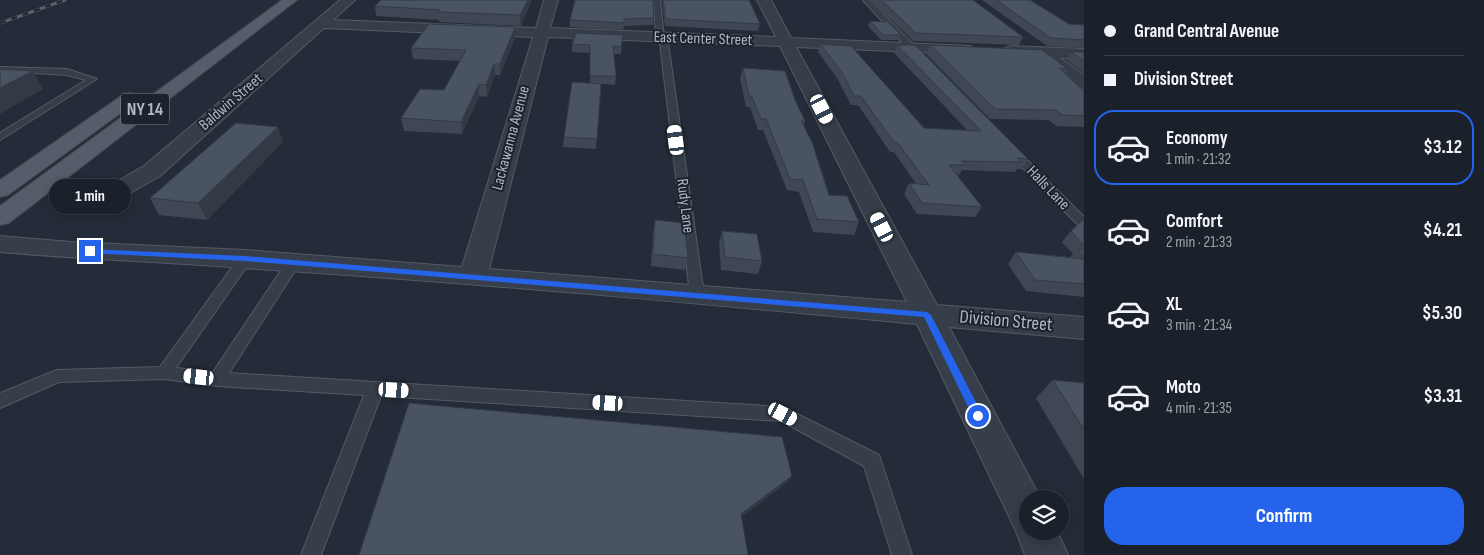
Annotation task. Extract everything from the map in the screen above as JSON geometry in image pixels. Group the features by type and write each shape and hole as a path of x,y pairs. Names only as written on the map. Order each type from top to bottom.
{"main road":[{"name":"NY 14","path":"160,76 268,0"},
{"name":"NY 14","path":"0,218 290,0"},
{"name":"NY 14","path":"0,190 145,87"}],"street":[{"name":"Baldwin Street","path":"108,196 152,171 348,0"},
{"name":"Lackawanna Avenue","path":"473,277 540,33 551,0"},
{"path":"764,0 1019,497"},
{"name":"East Center Street","path":"322,24 977,50"},
{"path":"1019,35 1084,83"},
{"path":"996,51 1084,54"},
{"name":"Division Street","path":"0,244 71,250 245,259 697,294 1084,328"},
{"path":"1040,540 1047,555"}],"lane":[{"name":"Rudy Lane","path":"657,0 660,38 664,43 697,294"},
{"path":"866,0 929,66"},
{"path":"0,69 68,72 93,78 0,137"},
{"name":"Halls Lane","path":"1003,142 1084,224"},
{"path":"164,374 245,259"},
{"path":"217,379 293,263"},
{"path":"0,401 57,376 164,374 217,379 783,414 872,461 902,555"},
{"path":"311,555 375,389"}],"building":[{"path":"381,0 528,0 520,15 438,12 440,10 375,6"},
{"path":"575,0 653,0 654,18 624,19 624,23 570,20"},
{"path":"663,0 749,0 760,24 666,19"},
{"path":"881,0 973,0 1023,37 916,33"},
{"path":"996,0 1030,0 1069,24 1084,25 1084,40 1051,38"},
{"path":"884,18 901,35 883,35 870,21 886,22"},
{"path":"429,24 515,27 500,64 494,64 486,85 479,84 461,122 401,118 420,89 444,90 466,50 411,48"},
{"path":"576,33 623,35 621,47 613,46 616,76 590,76 590,45 572,44"},
{"path":"820,44 851,46 924,128 981,131 897,45 915,45 1028,159 1017,158 1021,162 961,161 965,165 949,165 982,207 922,203 909,183 929,185 898,143 894,142 861,96 854,96 840,69"},
{"path":"930,45 1042,50 1068,69 1059,68 1084,91 1084,116 1063,115 1055,110 995,109"},
{"path":"1071,52 1084,52 1084,61"},
{"path":"743,68 785,71 805,121 801,121 812,142 829,195 847,196 859,222 817,219 803,180 790,179 766,119 761,119 752,97 749,96"},
{"path":"0,69 33,71 0,88"},
{"path":"572,82 601,84 597,139 564,137"},
{"path":"236,123 278,127 198,203 150,198"},
{"path":"1084,219 1084,246 1071,231"},
{"path":"655,220 684,223 688,258 653,254"},
{"path":"722,231 757,234 762,261 725,257"},
{"path":"1077,249 1084,250 1084,258"},
{"path":"1016,252 1084,259 1084,284 1035,280"},
{"path":"1053,380 1084,383 1084,430"},
{"path":"409,403 782,437 792,476 741,514 748,555 359,555"}],"railway":[{"path":"0,23 65,0"}],"route":[{"path":"90,251 245,259 697,294 927,315 978,416"}]}
